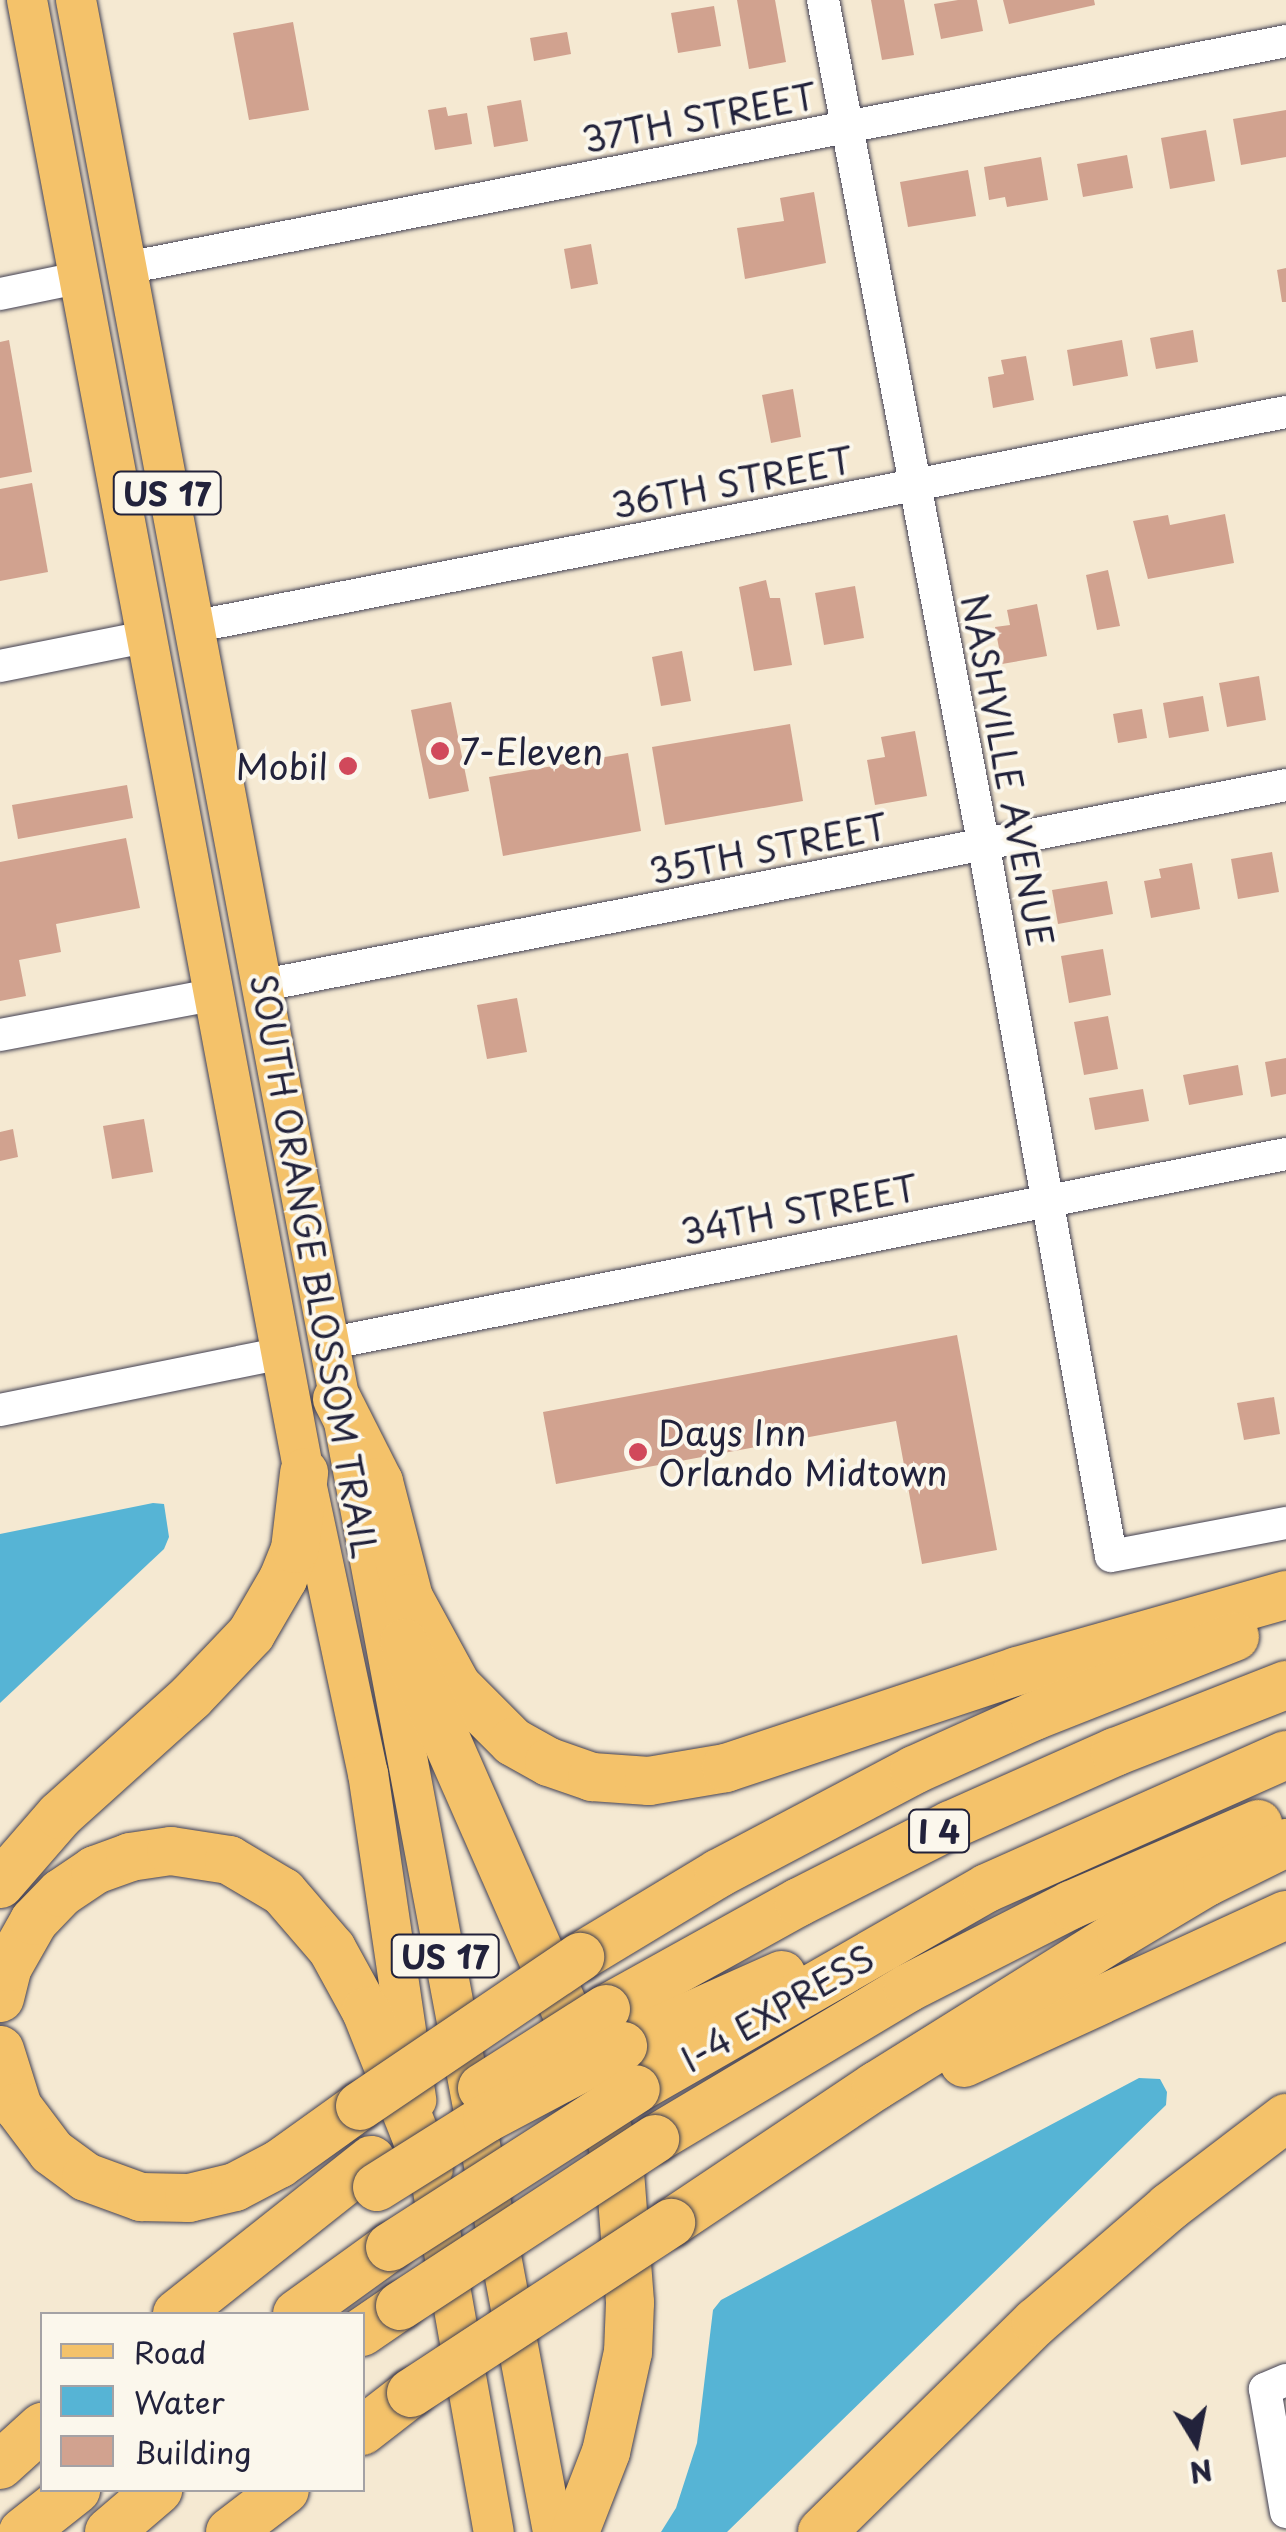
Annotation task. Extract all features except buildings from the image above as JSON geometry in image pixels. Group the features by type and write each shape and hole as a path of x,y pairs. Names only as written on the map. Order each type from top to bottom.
{"highway":[{"path":"337,1399 364,1444 379,1482 414,1610 457,1686 513,1742 549,1762 592,1777 633,1782 712,1772 1034,1666 1286,1595"},
{"path":"351,1461 419,1683 590,2066 612,2136 626,2220 629,2338 618,2404 584,2511"},
{"path":"0,1884 60,1816 191,1696 252,1634 294,1549 304,1473"},
{"path":"0,2050 18,2107 52,2152 86,2177 141,2196 188,2198 235,2186 280,2164 580,1957 692,1888 914,1770 1064,1704 1286,1620"},
{"name":"I 4","path":"183,2312 374,2174 622,2048 782,1911 951,1825 1115,1752 1286,1685"},
{"name":"I-4 EXPRESS","path":"300,2312 390,2247 622,2048 1286,1754"},
{"name":"I-4 EXPRESS","path":"381,2319 655,2139 908,1988 1072,1905 1286,1814"},
{"path":"365,2428 876,2086 1206,1882 1286,1843"},
{"path":"0,1998 8,1968 34,1922 61,1894 95,1870 130,1857 171,1851 229,1860 283,1892 332,1949 366,2011 429,2170"},
{"path":"672,2223 936,2076 1286,1915"},
{"path":"822,2532 1036,2322 1169,2207 1286,2118"},
{"path":"0,2465 40,2430"},
{"path":"23,2532 73,2492"},
{"path":"109,2532 156,2492"},
{"path":"230,2532 283,2492"}],"main road":[{"name":"SOUTH ORANGE BLOSSOM TRAIL","path":"26,0 304,1473 368,1772 409,2066 494,2532"},
{"name":"SOUTH ORANGE BLOSSOM TRAIL","path":"76,0 553,2532"},
{"path":"158,701 190,758 226,917 241,954 264,985"},
{"path":"216,994 254,1050 297,1268 327,1344"}],"street":[{"name":"NASHVILLE AVENUE","path":"823,0 912,486 984,846 1110,1556 1286,1523"},
{"name":"37TH STREET","path":"126,268 1286,41"},
{"path":"0,294 78,278"},
{"name":"36TH STREET","path":"192,627 1286,412"},
{"path":"0,666 144,637"},
{"name":"35TH STREET","path":"264,985 1286,785"},
{"path":"0,1034 216,994"},
{"name":"34TH STREET","path":"327,1344 1286,1154"},
{"path":"0,1410 282,1353"},
{"path":"1275,2384 1286,2512"}],"water":[{"path":"164,1504 169,1537 164,1549 0,1703 0,1534"},
{"path":"1139,2078 1160,2079 1167,2092 1166,2105 727,2532 661,2532 676,2508 697,2443 713,2310 721,2300"}],"place":[{"name":"7-Eleven","path":"440,751"},
{"name":"Mobil","path":"348,766"},
{"name":"Days Inn Orlando Midtown","path":"638,1452"}]}
